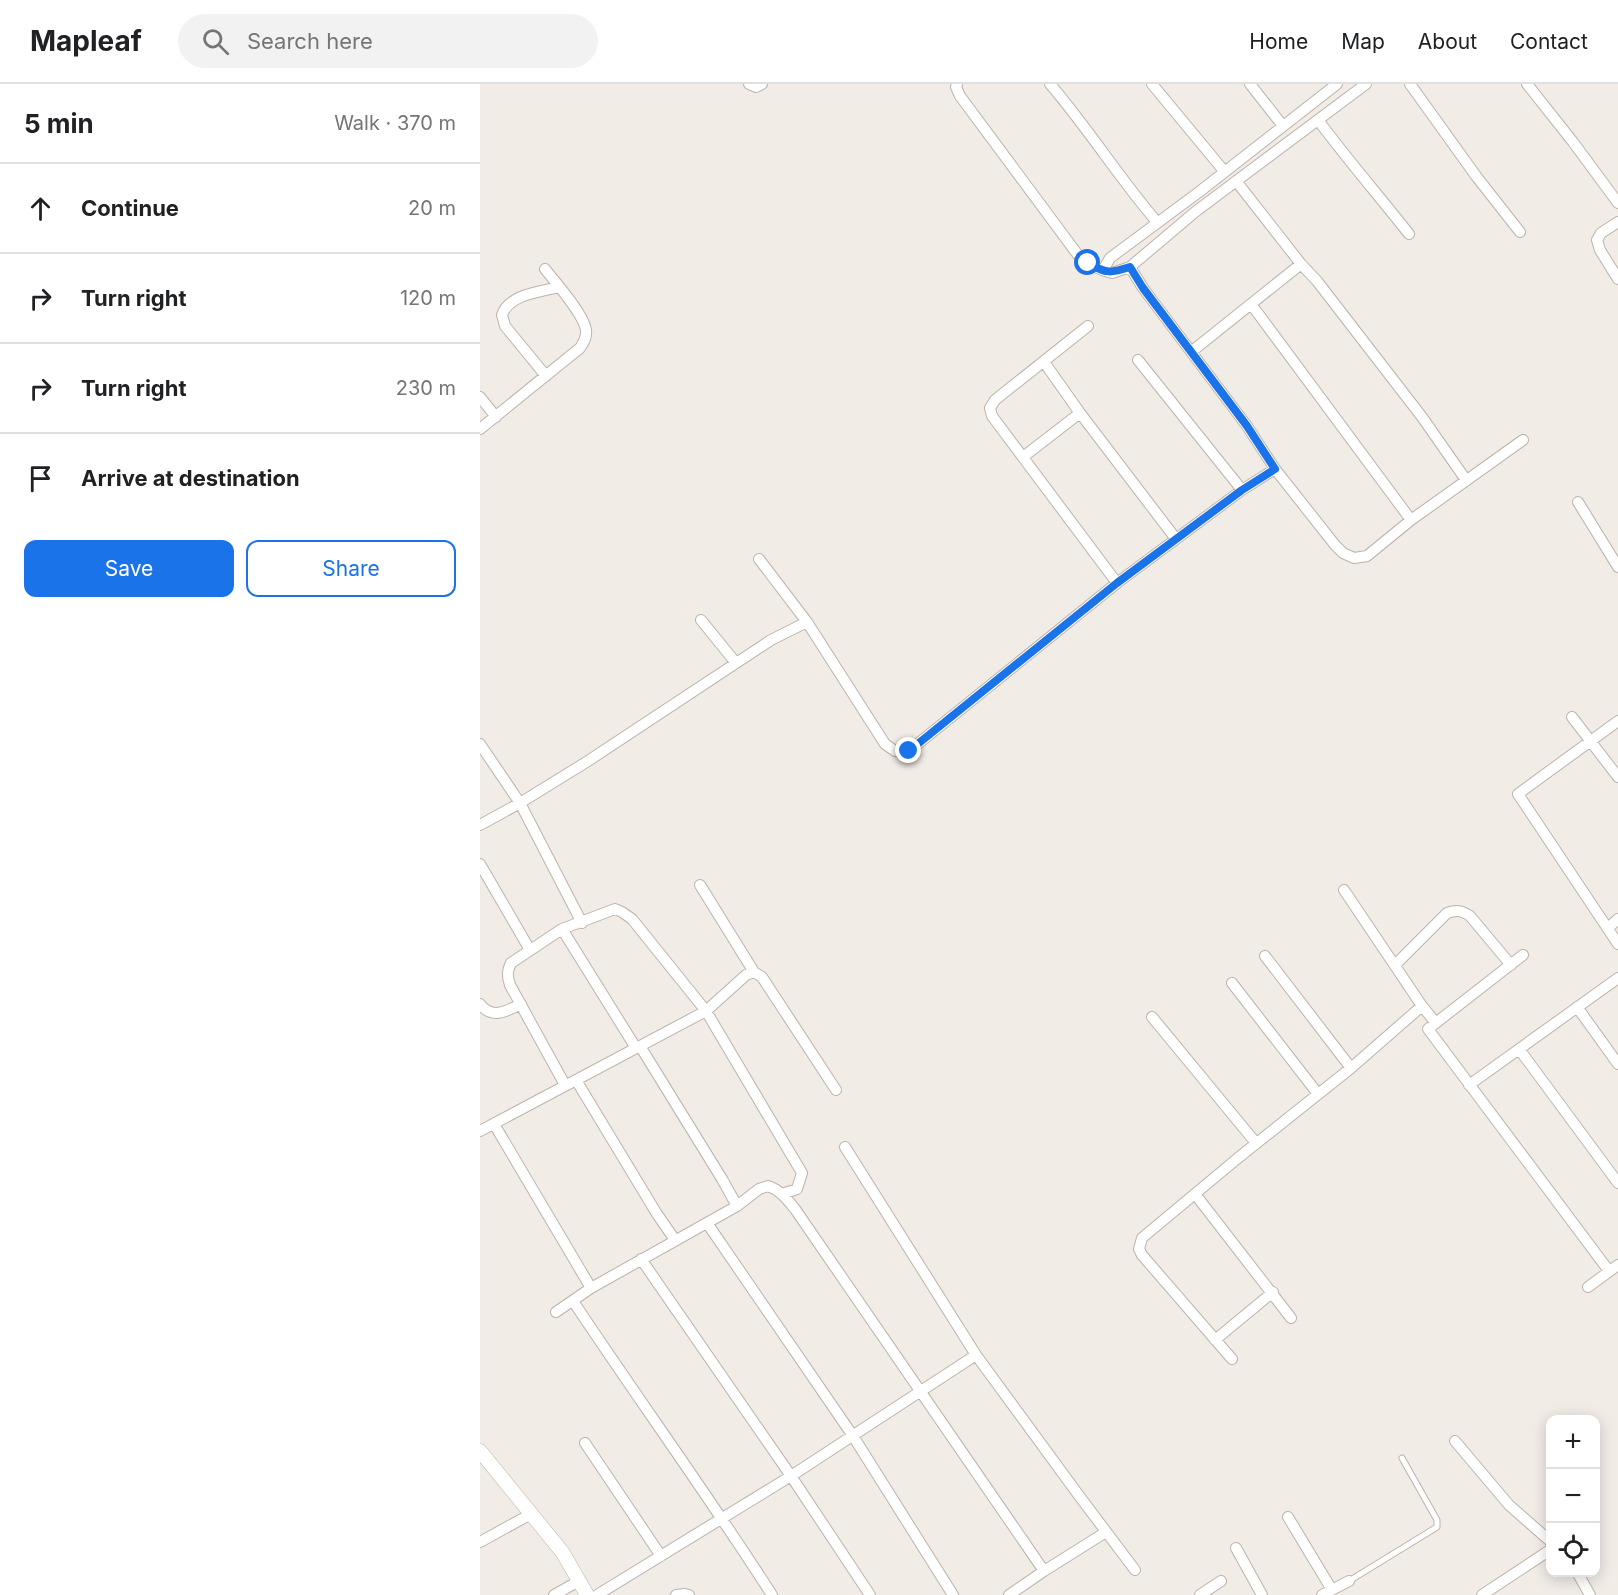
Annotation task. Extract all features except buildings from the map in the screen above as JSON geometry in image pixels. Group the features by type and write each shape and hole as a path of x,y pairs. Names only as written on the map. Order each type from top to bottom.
{"street":[{"path":"749,84 756,87 762,84"},
{"path":"957,84 960,96 1078,255 1095,267 1108,270 1130,267 1195,212 1361,85"},
{"path":"1050,84 1066,102 1139,202 1157,222"},
{"path":"1152,84 1224,171"},
{"path":"1250,84 1283,126"},
{"path":"1108,270 1110,258 1337,84"},
{"path":"1410,84 1476,176 1520,232"},
{"path":"1527,84 1618,203"},
{"path":"1318,120 1409,234"},
{"path":"1236,182 1317,281 1415,408 1466,480"},
{"path":"1618,222 1601,233 1597,240 1600,250 1618,279"},
{"path":"1191,352 1301,264"},
{"path":"1130,267 1143,288 1247,426 1275,469 1343,554 1354,558 1367,556 1411,520 1523,440"},
{"path":"480,429 580,348 585,340 587,331 584,320 545,269"},
{"path":"546,376 505,326 502,315 508,303 516,299 559,287"},
{"path":"1251,304 1411,520"},
{"path":"1088,326 995,400 990,408 992,416 1117,583"},
{"path":"1138,360 1242,490"},
{"path":"1044,362 1176,539"},
{"path":"480,397 496,417"},
{"path":"1023,457 1080,413"},
{"path":"759,559 807,622 885,744 895,751 909,751 1117,583 1242,490 1275,469"},
{"path":"1578,502 1618,567"},
{"path":"701,620 736,663"},
{"path":"480,825 588,761 771,640 807,622"},
{"path":"1572,717 1618,777"},
{"path":"1618,721 1518,794 1618,944"},
{"path":"480,744 519,803 582,923"},
{"path":"480,864 530,950"},
{"path":"700,885 754,972 767,983 836,1090"},
{"path":"1344,890 1422,1006 1436,1023"},
{"path":"565,1085 510,985 507,976 508,969 511,963 562,930 611,909 622,912 632,919 706,1011 802,1173 797,1189 782,1194"},
{"path":"1395,965 1447,913 1456,910 1470,916 1511,965"},
{"path":"1608,928 1618,919"},
{"path":"562,930 737,1206"},
{"path":"1523,955 1428,1029 1469,1085 1614,1268 1588,1287"},
{"path":"1265,956 1351,1068"},
{"path":"480,1131 706,1011 746,975 754,972"},
{"path":"1469,1085 1618,978"},
{"path":"1232,983 1318,1094"},
{"path":"480,1004 489,1012 502,1013 521,1004"},
{"path":"1232,1359 1139,1249 1142,1238 1351,1068 1422,1006"},
{"path":"1577,1007 1618,1064"},
{"path":"1152,1017 1256,1143"},
{"path":"1519,1049 1618,1183"},
{"path":"576,1080 675,1240"},
{"path":"494,1124 591,1288"},
{"path":"845,1147 976,1355 1135,1570"},
{"path":"556,1312 591,1288 737,1206 759,1190 768,1186 774,1188 795,1209 1044,1571"},
{"path":"1195,1194 1291,1318"},
{"path":"707,1223 853,1436 953,1595"},
{"path":"641,1259 870,1595"},
{"path":"1215,1340 1273,1292"},
{"path":"573,1301 772,1595"},
{"path":"597,1595 791,1476 976,1355"},
{"path":"1455,1441 1509,1505 1546,1537"},
{"path":"585,1443 661,1556"},
{"path":"480,1451 563,1553 587,1595"},
{"path":"480,1542 531,1514"},
{"path":"1288,1517 1327,1592 1349,1581"},
{"path":"1009,1595 1106,1532"},
{"path":"1236,1548 1262,1595"},
{"path":"1482,1595 1546,1553"},
{"path":"1580,1577 1590,1595"},
{"path":"554,1595 579,1581"},
{"path":"1200,1595 1221,1581"},
{"path":"676,1595 689,1595"}],"lane":[{"path":"1349,1581 1437,1527 1437,1520 1402,1458"}],"route":[{"path":"909,751 1117,583 1242,490 1275,469 1247,426 1143,288 1130,267 1112,273 1088,263"}]}
